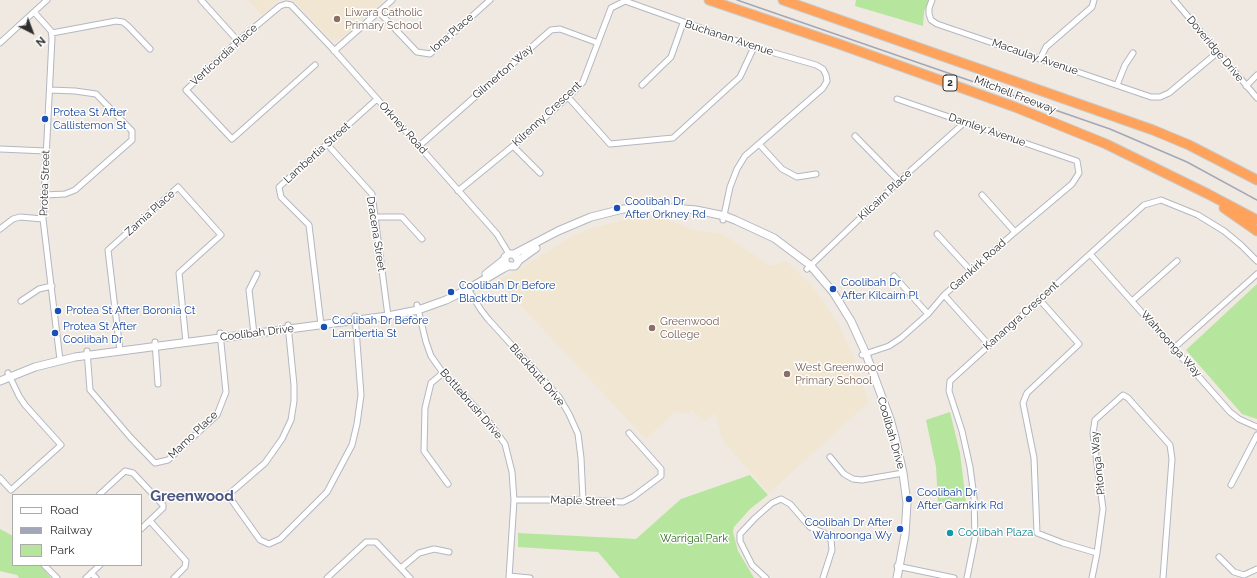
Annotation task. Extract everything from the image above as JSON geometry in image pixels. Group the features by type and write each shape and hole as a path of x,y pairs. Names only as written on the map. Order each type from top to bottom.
{"highway":[{"name":"Mitchell Freeway","path":"709,0 839,44 1015,107 1106,144 1257,220"},
{"name":"Mitchell Freeway","path":"783,0 1153,130 1197,148 1257,180"},
{"path":"1184,182 1257,231"}],"main road":[{"name":"Coolibah Drive","path":"0,376 35,367 60,358 87,353 388,314 417,308 446,300 467,287 509,256 569,226 591,217 612,211 646,207 696,210 724,218 762,236 809,267 841,311 864,355 901,473 902,522 897,578"},
{"name":"Coolibah Drive","path":"467,287 508,266 514,266 518,261 541,244 570,229 597,220 613,216 647,212 676,212 724,218"},
{"path":"508,266 506,264 509,256 518,257 518,261"},
{"name":"Coolibah Drive","path":"0,381 8,375"},
{"name":"Coolibah Drive","path":"893,578 898,566"}],"street":[{"path":"0,43 47,0"},
{"path":"201,0 238,41"},
{"path":"334,51 392,0"},
{"name":"Iona Place","path":"379,12 417,52 430,54 490,0"},
{"name":"Macaulay Avenue","path":"932,0 929,8 929,14 931,20 936,24 1151,97 1160,97 1169,93 1218,52"},
{"path":"1040,59 1046,48 1092,7 1094,0"},
{"name":"Doveridge Drive","path":"1174,0 1257,98"},
{"name":"Buchanan Avenue","path":"625,1 683,23 754,47 816,65 823,69 827,81 823,88 759,144"},
{"name":"Kilrenny Crescent","path":"458,190 513,146 583,82 611,8 625,1"},
{"name":"Verticordia Place","path":"291,5 282,4 238,41 186,90 232,139 314,65"},
{"name":"Orkney Road","path":"291,5 334,51 497,234 509,256"},
{"path":"34,12 52,33 116,21 122,22 128,26 150,49"},
{"path":"642,85 671,57 683,23"},
{"name":"Gilmerton Way","path":"419,146 551,30 560,30 598,42"},
{"name":"Protea Street","path":"52,33 43,218 60,358"},
{"path":"568,97 610,144 672,138 740,77 754,47"},
{"path":"1117,86 1125,64 1133,53"},
{"path":"1246,86 1257,74"},
{"path":"45,195 65,194 75,190 132,140 132,131 96,94 50,90"},
{"name":"Lambertia Street","path":"321,323 309,226 281,197 279,187 377,99"},
{"name":"Darnley Avenue","path":"897,99 1077,161"},
{"name":"Kilcairn Place","path":"809,267 899,181 965,122"},
{"path":"855,136 899,181"},
{"name":"Dracena Street","path":"327,144 372,194 388,314"},
{"path":"724,218 730,186 737,169 744,156 759,144 782,169 796,177 816,174"},
{"path":"513,146 540,173"},
{"path":"0,149 46,151"},
{"name":"Garnkirk Road","path":"864,355 895,342 928,314 944,295 1072,184 1080,173 1077,161"},
{"name":"Zamia Place","path":"120,348 108,250 178,187 222,235 179,273 186,340"},
{"path":"982,195 1015,232"},
{"name":"Kanangra Crescent","path":"967,578 976,538 974,497 970,467 962,431 949,391 950,381 1144,205 1161,200 1198,215 1241,245 1257,261"},
{"path":"375,216 402,217 422,239"},
{"path":"0,229 14,219 20,217 43,218"},
{"path":"937,234 971,271"},
{"name":"Wahroonga Way","path":"1090,254 1230,412 1239,419 1257,427"},
{"path":"1132,301 1177,261"},
{"path":"254,331 249,290 257,274"},
{"path":"1174,348 1257,274"},
{"path":"894,276 928,314"},
{"path":"21,301 39,289 52,286"},
{"name":"Blackbutt Drive","path":"467,287 488,319 559,397 570,414 578,434 582,458 583,500"},
{"path":"944,295 989,345"},
{"path":"1039,299 1079,344 1026,393 1023,403 1034,458 1037,533 1063,543 1097,553"},
{"name":"Bottlebrush Drive","path":"417,308 428,351 443,373 489,422 505,444 512,472 514,500 509,577"},
{"path":"288,327 294,385 294,401 291,420 282,439 265,463 228,495 260,540 269,544 280,539 327,492 352,445 357,424 361,395 355,318"},
{"name":"Mamo Place","path":"87,353 90,390 131,438 155,463 168,460 217,415 226,392 221,336"},
{"path":"155,344 158,384"},
{"path":"443,373 430,383 425,408 424,451 448,484"},
{"path":"0,478 11,490 61,445 25,405 8,375"},
{"name":"Pitonga Way","path":"1092,578 1103,509 1093,433 1096,420 1123,395 1128,398 1170,445 1172,459 1163,578"},
{"name":"Maple Street","path":"514,500 583,500 623,502 633,497 661,476 661,469 629,433"},
{"path":"1231,485 1257,435"},
{"path":"830,457 844,474 853,479 862,480 901,473"},
{"path":"100,494 125,471 133,473 163,505 163,508 142,528"},
{"path":"766,578 752,565 740,542 740,534 772,503 781,499 790,504 810,526 824,533 831,540 832,550 823,578"},
{"path":"150,521 186,561 185,567 174,578"},
{"path":"327,578 366,542 376,542 410,578"},
{"path":"402,568 419,553 434,549 449,552"},
{"path":"1219,557 1234,572 1244,575 1257,569"},
{"path":"45,566 57,578"},
{"path":"86,578 99,566"},
{"path":"898,566 954,578"},
{"path":"91,573 96,578"},
{"path":"509,577 530,578"}],"shaded area":[{"path":"248,0 278,0 262,15"},
{"name":"Liwara Catholic Primary School","path":"293,0 384,0 342,39 331,40"},
{"name":"Greenwood College","path":"632,218 660,218 695,230 722,234 771,266 786,261 811,285 837,321 854,358 869,402 769,493 723,441 715,413 705,422 692,410 689,413 675,412 646,439 497,280 510,275 564,241 586,230"}],"green space":[{"path":"856,0 929,0 924,12 923,26 855,6"},
{"path":"1257,284 1257,419 1242,414 1186,350"},
{"path":"950,412 960,453 966,502 938,503 936,467 926,420"},
{"name":"Warrigal Park","path":"750,475 768,495 750,509 734,527 733,532 738,551 754,578 620,578 598,552 518,547 518,533 636,539 681,499"},
{"path":"0,529 12,535 12,566 41,566 51,578 19,578 17,575 0,571"}],"railway":[{"path":"737,0 1110,129 1187,162 1257,200"}],"place":[{"name":"Liwara Catholic Primary School","path":"337,19"},
{"name":"Protea St After Callistemon St","path":"45,119"},
{"name":"Coolibah Dr After Orkney Rd","path":"617,208"},
{"name":"Coolibah Dr After Kilcairn Pl","path":"833,289"},
{"name":"Coolibah Dr Before Blackbutt Dr","path":"451,292"},
{"name":"Protea St After Boronia Ct","path":"58,311"},
{"name":"Coolibah Dr Before Lambertia St","path":"324,327"},
{"name":"Greenwood College","path":"652,328"},
{"name":"Protea St After Coolibah Dr","path":"55,333"},
{"name":"West Greenwood Primary School","path":"787,374"},
{"name":"Coolibah Dr After Garnkirk Rd","path":"909,499"},
{"name":"Coolibah Dr After Wahroonga Wy","path":"900,529"},
{"name":"Coolibah Plaza","path":"950,533"}],"district":[{"name":"Greenwood","path":"192,496"}]}
